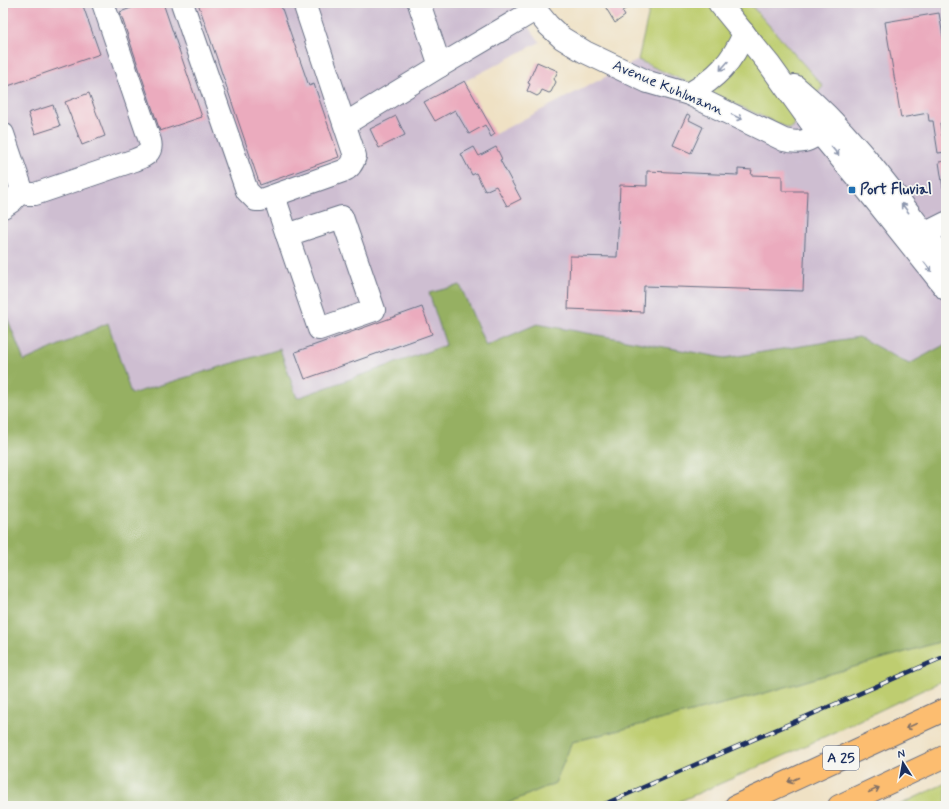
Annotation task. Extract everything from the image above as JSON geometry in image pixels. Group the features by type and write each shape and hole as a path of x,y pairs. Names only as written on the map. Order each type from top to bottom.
{"highway":[{"name":"A 25","path":"736,806 946,709"},
{"path":"839,806 946,756"}],"street":[{"path":"3,134 22,190 27,194 35,194 144,156 150,152 150,141 103,3"},
{"path":"182,3 247,191 256,200 274,196 349,168 354,162 355,156 345,124 304,3"},
{"path":"419,3 440,66"},
{"path":"719,3 769,64 804,114 826,128 918,240 946,289"},
{"path":"345,124 440,66 533,6"},
{"name":"Avenue Kuhlmann","path":"533,6 548,25 562,38 585,52 648,82 689,94 784,140 798,142 805,141 826,128"},
{"path":"689,94 704,86 724,68 734,55 744,33"},
{"path":"3,206 12,201 22,190"},
{"path":"274,196 287,235 319,329 374,310 342,217 287,235"},
{"path":"918,240 937,226 946,223"},
{"path":"918,240 946,261"}],"shaded area":[{"path":"3,3 512,3 540,42 465,81 495,134 638,60 790,129 771,29 749,3 946,3 946,344 909,364 859,337 725,358 537,324 486,346 459,285 429,293 446,345 296,398 279,349 131,395 108,323 24,361 3,307"}],"green space":[{"path":"651,3 749,3 823,86 790,129 638,60"},
{"path":"460,285 486,346 537,324 725,358 859,337 909,364 946,344 946,640 758,695 572,742 555,783 501,806 3,806 3,307 24,361 108,323 131,394 280,349 297,398 446,345 429,293"},
{"path":"946,640 946,679 788,754 669,806 501,806 555,783 572,742 758,695"},
{"path":"946,783 946,806 897,806"}],"building":[{"path":"3,3 82,3 100,54 8,86 3,73"},
{"path":"145,3 163,3 202,117 160,131 120,12"},
{"path":"198,3 280,3 309,86 314,84 339,157 260,185"},
{"path":"603,3 634,4 622,11 625,16 615,23"},
{"path":"939,13 946,54 946,122 940,123 942,136 946,135 946,152 938,153 933,121 929,121 928,113 901,118 885,22"},
{"path":"537,62 558,71 554,79 556,82 551,92 549,93 542,90 537,96 527,91 530,84 528,83"},
{"path":"465,81 495,134 491,137 485,125 469,134 455,110 435,121 424,102"},
{"path":"89,93 105,136 82,145 65,102"},
{"path":"53,105 60,126 35,134 28,113"},
{"path":"687,114 691,116 689,120 703,127 691,153 673,145"},
{"path":"396,116 405,135 379,148 370,129"},
{"path":"474,147 479,156 496,147 502,159 500,160 521,199 507,206 496,186 485,191 476,173 472,175 461,154"},
{"path":"946,161 946,188 943,188 939,162"},
{"path":"738,169 752,170 751,175 782,176 782,191 807,191 803,291 644,286 643,312 568,309 570,256 617,257 620,185 647,186 647,171 738,175"},
{"path":"3,229 6,236 3,245"},
{"path":"422,307 432,334 305,379 295,352"}],"railway":[{"path":"600,806 946,656"}],"place":[{"name":"Port Fluvial","path":"852,190"}]}
